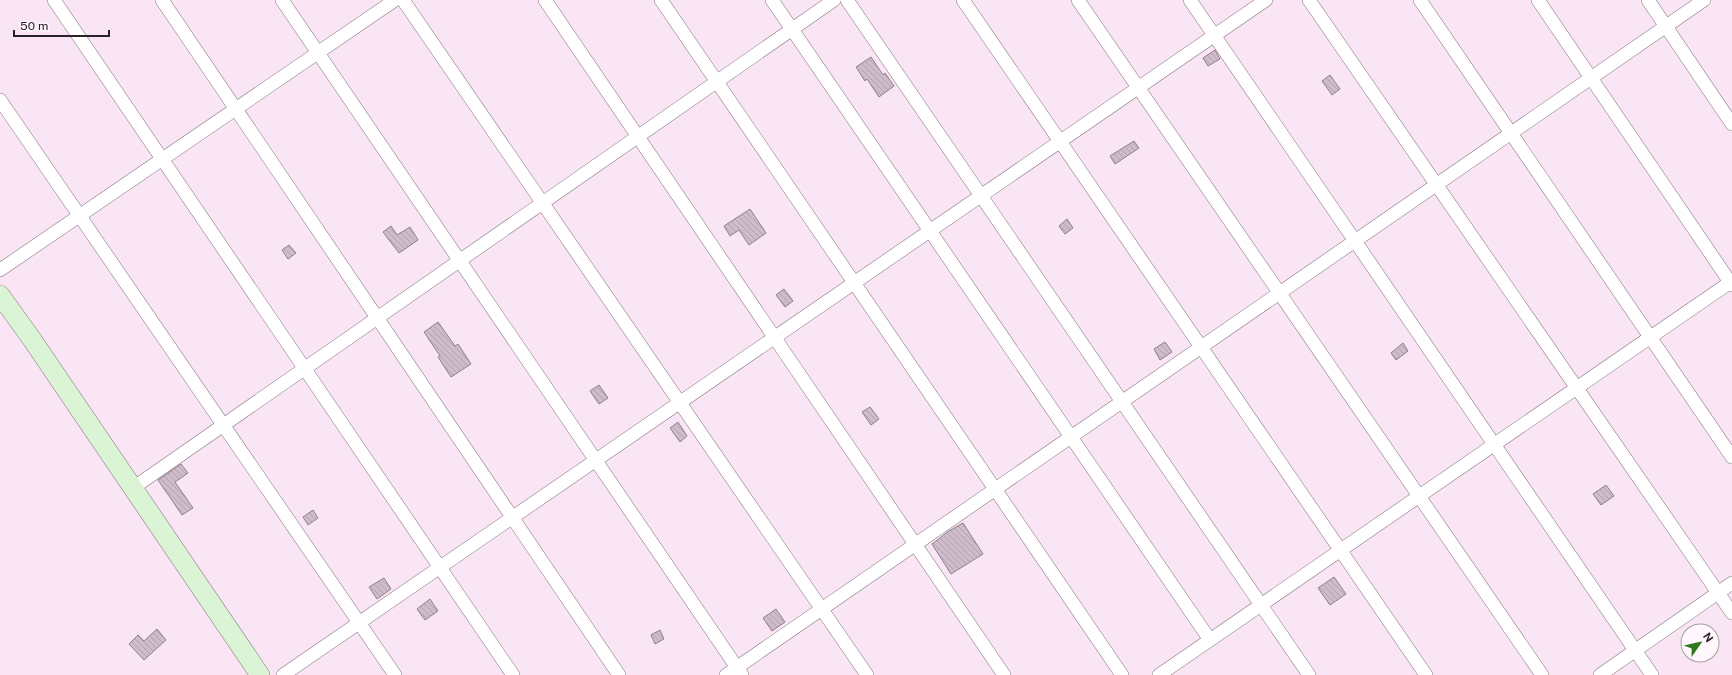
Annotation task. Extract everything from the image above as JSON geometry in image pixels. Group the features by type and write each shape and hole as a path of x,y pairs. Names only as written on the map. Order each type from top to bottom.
{"street":[{"path":"54,0 513,675"},
{"path":"162,0 619,675"},
{"path":"282,0 739,671"},
{"path":"0,270 395,0"},
{"path":"403,0 867,675"},
{"path":"545,0 1004,675"},
{"path":"661,0 1122,675"},
{"path":"772,0 1210,640"},
{"path":"133,488 834,0"},
{"path":"847,0 1309,675"},
{"path":"963,0 1426,675"},
{"path":"1078,0 1542,675"},
{"path":"1190,0 1652,675"},
{"path":"283,675 1266,0"},
{"path":"1309,0 1732,613"},
{"path":"1420,0 1732,457"},
{"path":"1159,675 1650,337 1731,283 1538,0"},
{"path":"1648,0 1732,124"},
{"path":"726,675 739,671 822,609 915,544 1704,0"},
{"path":"0,100 395,675"},
{"path":"0,295 260,675"},
{"path":"1600,675 1732,583"}],"building":[{"path":"1215,50 1220,59 1208,66 1203,58"},
{"path":"871,57 883,75 885,73 894,86 879,97 867,79 865,81 856,67"},
{"path":"1330,75 1340,89 1332,95 1322,81"},
{"path":"1134,141 1139,148 1115,164 1110,156"},
{"path":"750,209 766,233 749,245 739,230 730,236 724,226"},
{"path":"1067,219 1073,228 1065,234 1059,226"},
{"path":"391,226 397,235 410,227 418,240 399,253 383,232"},
{"path":"289,245 296,253 288,259 282,250"},
{"path":"784,289 793,301 785,307 776,295"},
{"path":"438,322 455,346 458,344 471,364 451,377 438,357 440,356 424,332"},
{"path":"1165,342 1172,352 1160,360 1154,349"},
{"path":"1403,343 1408,351 1396,360 1391,353"},
{"path":"599,385 608,398 599,404 590,391"},
{"path":"870,407 879,419 871,425 862,412"},
{"path":"678,422 687,436 680,442 670,428"},
{"path":"181,464 188,473 175,482 193,508 182,515 158,480"},
{"path":"1606,485 1614,496 1601,505 1593,494"},
{"path":"313,510 318,518 308,525 303,517"},
{"path":"963,523 983,554 951,574 932,544 949,531"},
{"path":"1334,577 1346,594 1330,605 1318,588"},
{"path":"384,578 391,589 377,599 369,587"},
{"path":"430,599 438,611 425,620 417,609"},
{"path":"776,609 785,622 772,631 763,618"},
{"path":"157,629 166,640 144,660 129,644 138,635 144,641"},
{"path":"660,630 664,639 655,644 651,635"}]}
